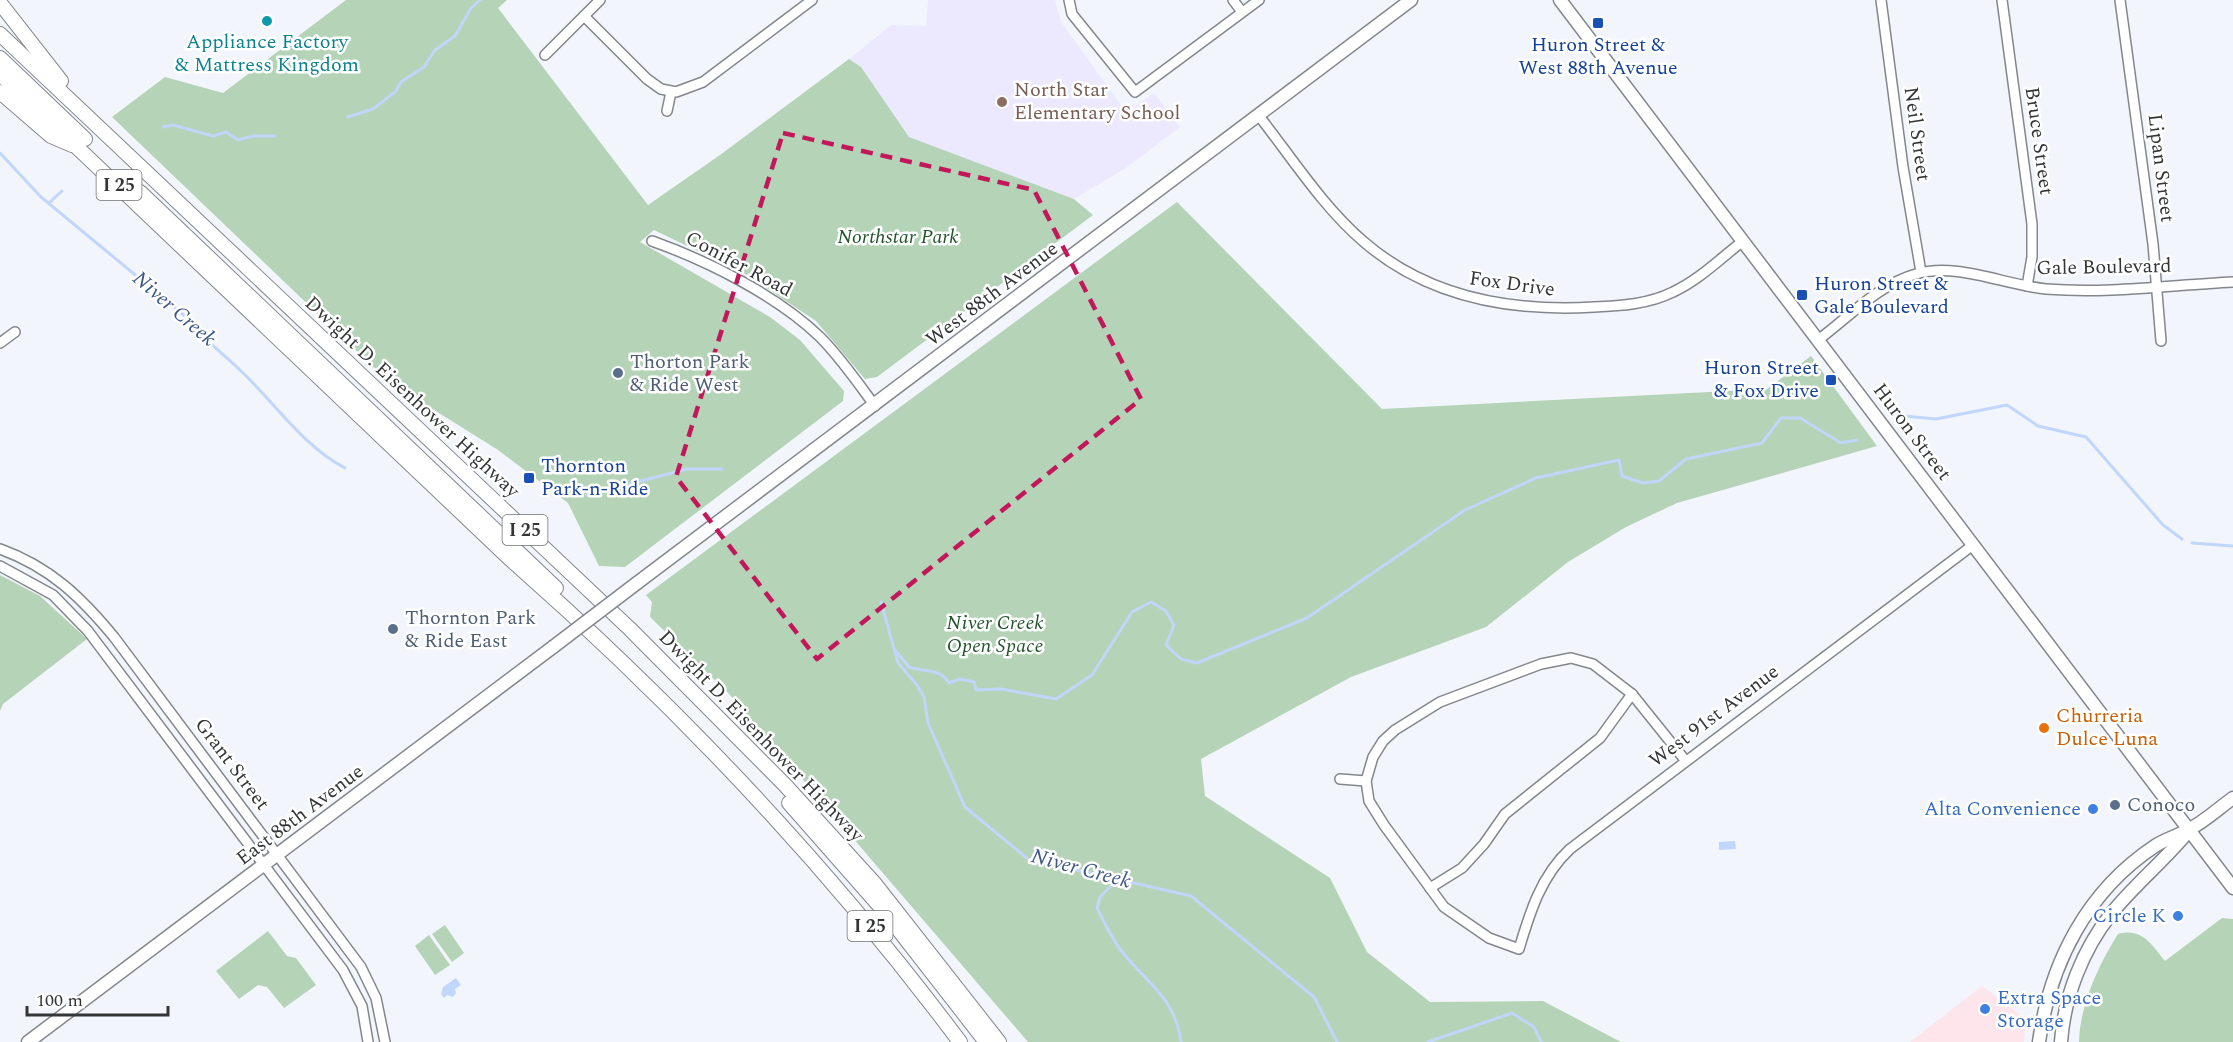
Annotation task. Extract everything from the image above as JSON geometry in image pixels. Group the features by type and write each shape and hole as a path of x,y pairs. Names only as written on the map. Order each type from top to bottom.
{"highway":[{"path":"0,3 47,64 116,143"},
{"name":"Dwight D. Eisenhower Highway","path":"0,34 622,621 759,759 867,875 999,1042"},
{"path":"0,58 558,589 579,619"},
{"name":"I 25","path":"0,74 82,149 494,543 579,619 787,830 876,933 960,1042"},
{"path":"0,92 51,136 82,149"},
{"path":"759,759 778,790 884,911 986,1042"}],"main road":[{"name":"West 88th Avenue","path":"593,616 875,406 1411,0"},
{"name":"Huron Street","path":"1560,0 2233,888"},
{"name":"East 88th Avenue","path":"28,1042 265,866 593,616"},
{"path":"2039,1042 2044,1006 2057,967 2086,912 2113,881 2157,844 2189,830 2233,798"},
{"path":"2061,1042 2066,1013 2078,972 2097,934 2125,898 2164,861 2189,830"}],"street":[{"path":"545,55 600,0"},
{"path":"584,16 647,79 671,92 687,90 703,82 812,0"},
{"path":"1069,0 1072,14 1135,92 1259,0"},
{"path":"1233,0 1242,12"},
{"name":"Neil Street","path":"1881,0 1903,167 1921,272"},
{"name":"Bruce Street","path":"2002,0 2032,224 2032,257 2027,286"},
{"name":"Lipan Street","path":"2120,0 2157,286 2161,341"},
{"path":"667,111 671,92"},
{"name":"Fox Drive","path":"1259,116 1335,214 1366,244 1425,281 1466,297 1507,305 1550,309 1633,304 1674,292 1743,242"},
{"name":"Conifer Road","path":"652,241 746,284 790,312 830,348 875,406"},
{"name":"Gale Boulevard","path":"1818,340 1887,288 1921,272 1953,271 2027,286 2083,290 2233,282"},
{"path":"0,344 15,332"},
{"name":"West 91st Avenue","path":"1430,888 1454,917 1489,938 1518,949 1542,885 1560,858 1685,760 1973,545"},
{"name":"Grant Street","path":"0,549 46,572 87,604 279,855 361,967 376,998 385,1042"},
{"name":"Grant Street","path":"0,566 53,595 88,631 352,985 362,1006 368,1042"},
{"path":"1632,694 1600,738 1505,814 1484,844 1462,868 1430,888 1372,807 1366,781 1376,752 1395,730 1440,702 1565,657 1581,659 1593,664 1632,694 1685,760"},
{"path":"1340,778 1366,781"}],"highlighted area":[{"path":"783,133 1034,190 1141,399 817,659 676,477"}],"shaded area":[{"name":"North Star Elementary School","path":"928,0 1055,0 1061,22 1126,112 1154,93 1180,127 1126,168 1074,199 909,137 861,67 849,59 891,25 926,26"},
{"path":"1982,986 2026,1019 2024,1042 1910,1042"}],"green space":[{"name":"Northstar Park","path":"346,0 507,0 498,8 648,205 720,155 849,59 861,67 909,137 1074,199 1093,215 877,377 865,379 816,321 747,275 654,230 640,242 770,317 800,340 844,391 843,401 625,567 599,566 568,503 498,450 388,381 112,117 165,77 223,93"},
{"name":"Niver Creek Open Space","path":"1177,202 1382,409 1767,389 1811,356 1877,446 1677,503 1626,527 1568,562 1486,627 1351,677 1201,759 1205,796 1330,878 1367,952 1430,1002 1543,1001 1621,1042 1028,1042 730,695 650,617 652,602 646,595"},
{"path":"0,575 40,596 87,639 3,704 0,711"},
{"path":"2222,918 2233,919 2233,1042 2079,1042 2083,1014 2091,986 2118,934 2126,932 2140,935 2165,961"},
{"path":"445,925 464,953 452,962 432,934"},
{"path":"268,931 287,956 296,958 316,985 284,1008 267,987 258,985 239,999 216,971"},
{"path":"429,935 450,965 435,975 415,946"}],"water":[{"path":"1735,841 1736,849 1719,850 1719,842"},
{"path":"456,978 461,985 455,989 456,993 453,997 447,995 444,998 441,994 443,987"}],"waterway":[{"path":"348,117 373,109 396,91 401,82 424,67 435,50 455,36 471,8 480,0"},
{"path":"163,127 173,125 213,136 226,132 238,140 253,136 275,136"},
{"name":"Niver Creek","path":"0,153 41,197 197,326 303,436 330,459 345,468"},
{"path":"50,202 62,191"},
{"path":"1904,416 1936,419 2007,405 2038,426 2086,437 2163,525 2182,539"},
{"path":"895,650 909,667 936,673 949,683 960,679 974,682 976,690 1001,689 1056,699 1092,675 1132,612 1151,602 1166,611 1174,625 1166,645 1181,659 1197,663 1307,618 1465,510 1536,478 1619,460 1622,476 1643,483 1659,481 1686,459 1762,443 1781,418 1800,418 1841,443 1857,440"},
{"name":"Niver Creek","path":"587,495 687,469 722,469"},
{"path":"2192,543 2233,546"},
{"name":"Niver Creek","path":"881,602 898,663 924,697 928,723 965,807 1028,859 1191,896 1314,997 1337,1042"},
{"path":"1117,880 1100,897 1097,908 1119,948 1167,1003 1178,1027 1181,1042"},
{"name":"Niver Creek","path":"1428,1042 1512,1013 1534,1027 1541,1042"}],"place":[{"name":"Appliance Factory & Mattress Kingdom","path":"267,21"},
{"name":"Huron Street & West 88th Avenue","path":"1598,23"},
{"name":"North Star Elementary School","path":"1002,102"},
{"name":"Huron Street & Gale Boulevard","path":"1802,295"},
{"name":"Thorton Park & Ride West","path":"618,373"},
{"name":"Huron Street & Fox Drive","path":"1831,380"},
{"name":"Thornton Park-n-Ride","path":"529,478"},
{"name":"Thornton Park & Ride East","path":"393,629"},
{"name":"Churreria Dulce Luna","path":"2044,728"},
{"name":"Conoco","path":"2115,805"},
{"name":"Alta Convenience","path":"2093,809"},
{"name":"Circle K","path":"2178,916"},
{"name":"Extra Space Storage","path":"1985,1009"}]}
